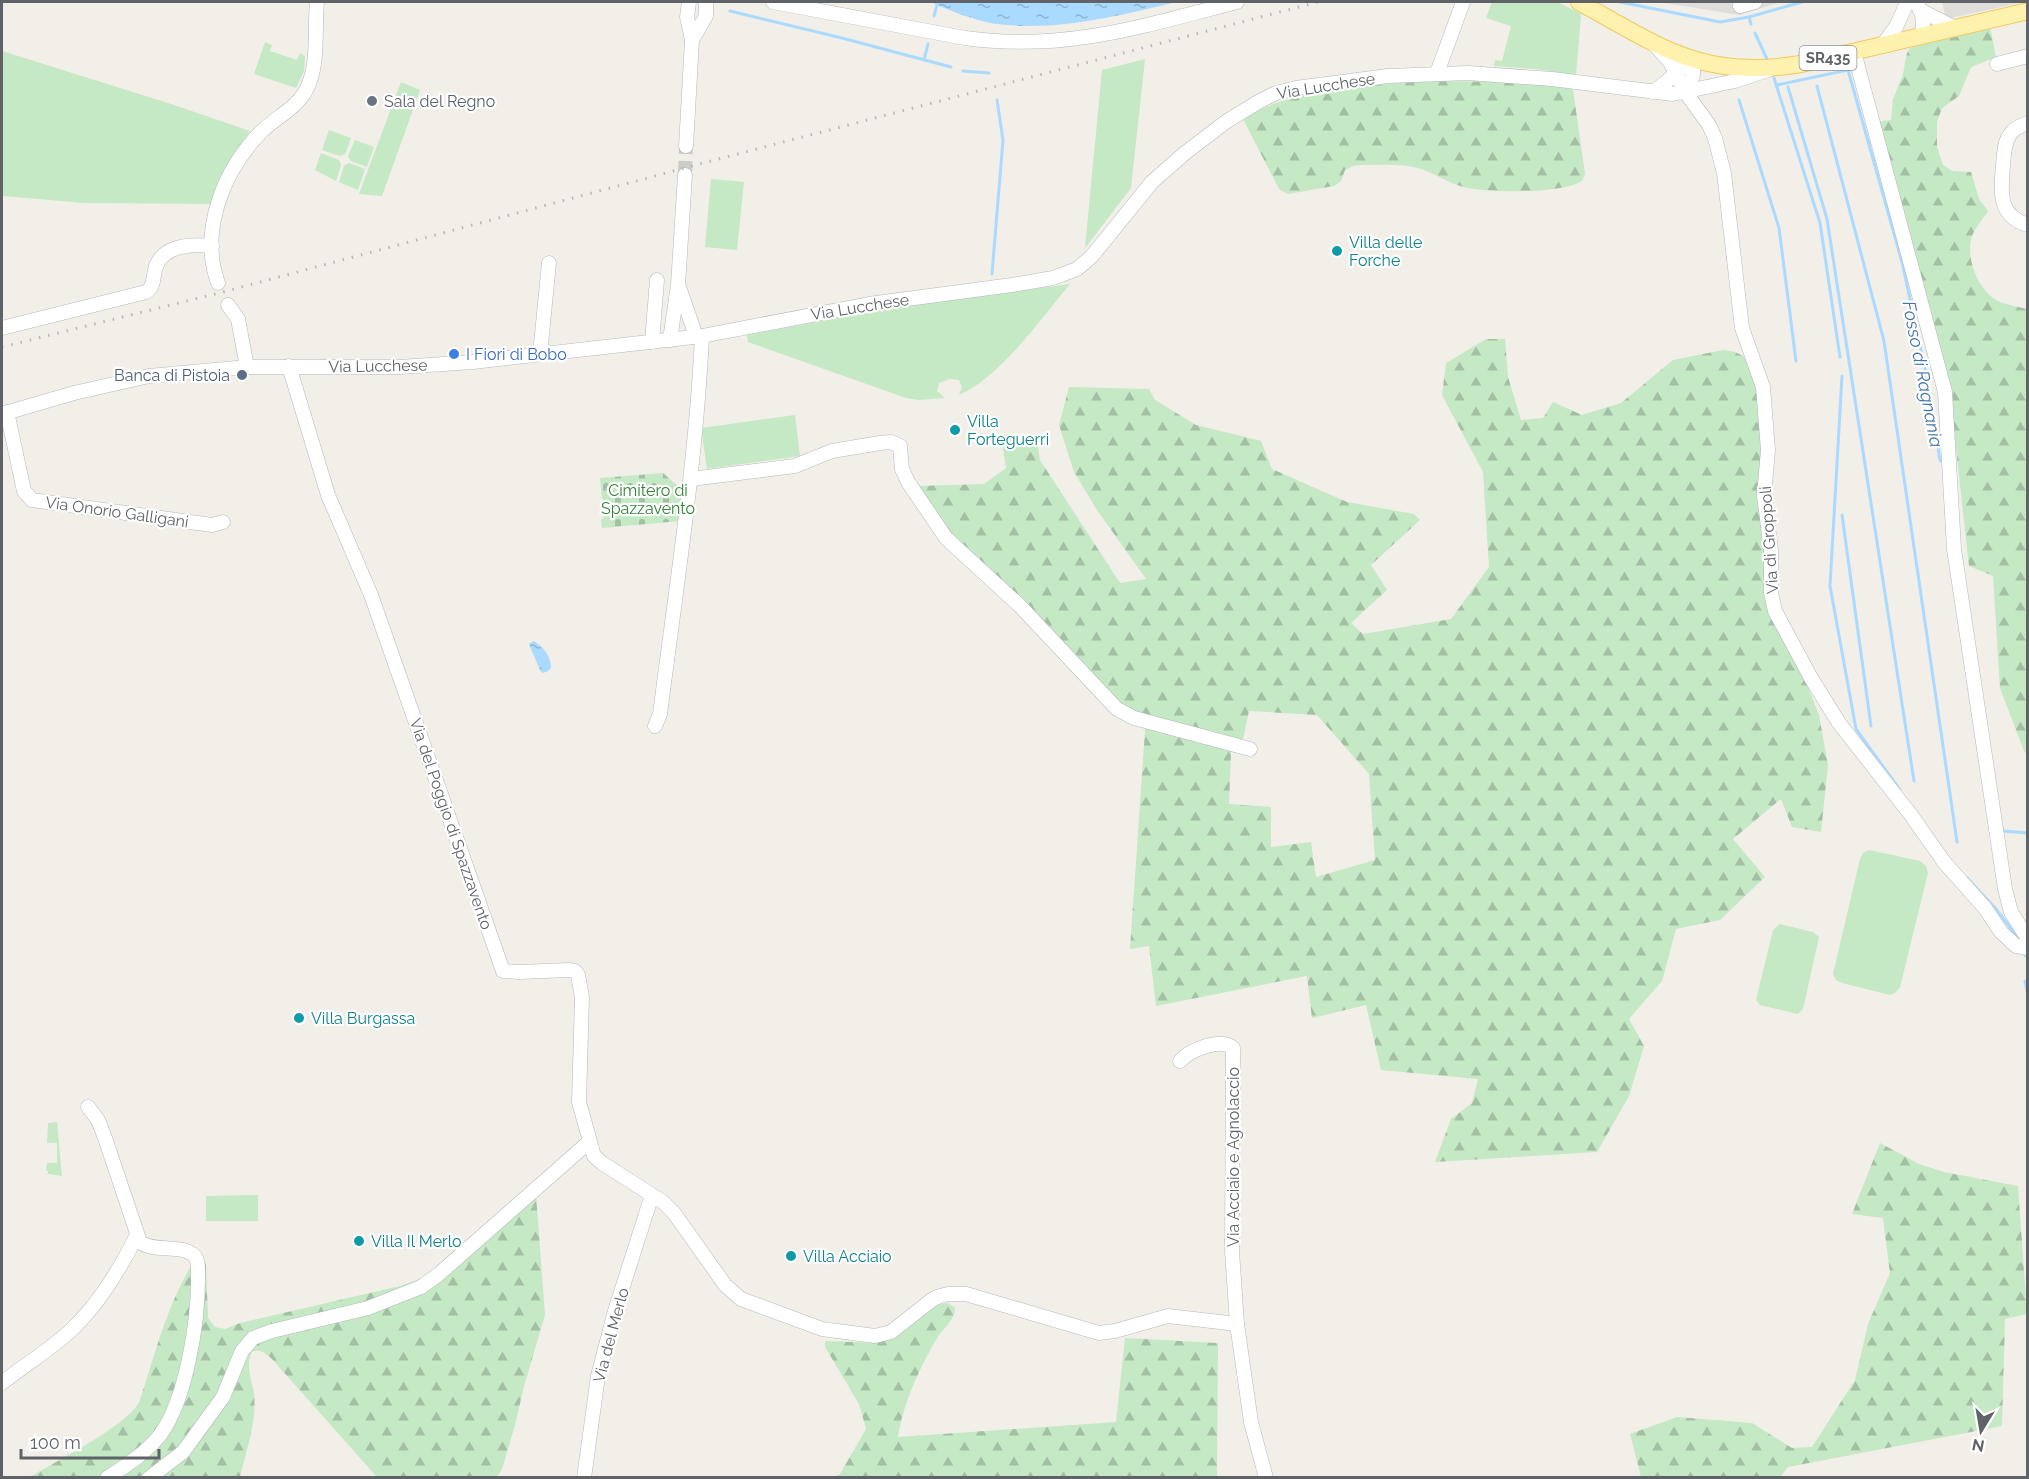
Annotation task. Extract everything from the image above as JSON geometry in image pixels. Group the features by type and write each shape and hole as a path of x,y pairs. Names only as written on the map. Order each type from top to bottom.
{"main road":[{"name":"SR435","path":"1578,2 1655,45 1693,60 1728,67 1774,68 1918,38 2028,11"}],"street":[{"path":"218,283 213,265 212,246 213,226 222,189 244,150 268,125 304,94 314,61 317,2"},
{"path":"692,40 706,7 719,2"},
{"path":"773,2 965,38 1013,42 1083,39 1138,28 1237,2"},
{"path":"1437,73 1463,2"},
{"path":"1740,6 1755,2"},
{"path":"686,146 692,40 687,17 687,3"},
{"path":"1912,5 1955,28"},
{"path":"1912,5 1924,24 1918,38"},
{"path":"1882,46 1912,5"},
{"path":"1655,45 1670,62 1675,74"},
{"path":"1854,52 1945,392 1954,549 2005,889 2011,912 2028,939"},
{"path":"1997,64 2028,56"},
{"path":"1652,92 1665,85 1693,60"},
{"path":"1686,93 1693,75 1693,60"},
{"name":"Via Lucchese","path":"4,413 74,393 149,376 247,367 411,367 456,364 699,336 869,304 1043,280 1077,269 1092,256 1145,190 1169,166 1227,121 1276,93 1296,88 1357,79 1437,73 1501,74 1673,94 1686,93 1774,68"},
{"name":"Via di Groppoli","path":"1675,74 1712,131 1726,185 1742,328 1763,387 1768,450 1764,495 1771,550 1771,593 1775,611 1811,678 1843,728 1897,796 1944,862 1980,901 2001,932 2016,946 2028,948"},
{"path":"2028,123 2015,129 2007,140 2001,190 2009,213 2017,221 2028,225"},
{"path":"670,340 678,285 685,175"},
{"path":"2,328 146,292 150,290 156,267 163,255 187,246 212,246"},
{"path":"540,354 549,263"},
{"path":"652,342 657,280"},
{"path":"655,726 660,714 699,409 699,336 678,285"},
{"path":"228,305 237,317 247,367"},
{"name":"Via del Poggio di Spazzavento","path":"289,366 328,495 371,595 503,971 570,970 575,971 578,975 582,997 579,1101 589,1142 596,1158 652,1195"},
{"name":"Via Onorio Galligani","path":"4,413 24,491 32,500 212,525 223,522"},
{"path":"691,479 795,466 831,451 895,442 900,446 902,469 908,482 946,538 1020,606 1117,709 1134,718 1250,749"},
{"name":"Via Acciaio e Agnolaccio","path":"1180,1061 1190,1053 1216,1045 1228,1044 1233,1051 1232,1251 1237,1324 1251,1422 1266,1478"},
{"path":"88,1107 98,1120 105,1138 140,1242 145,1246 185,1251 195,1256 197,1262 198,1307 188,1363 170,1419 148,1449 107,1478"},
{"path":"149,1478 183,1452 227,1389 242,1351 253,1338 272,1331 368,1308 421,1287 439,1274 589,1142"},
{"path":"652,1195 674,1213 725,1285 741,1299 822,1329 867,1336 884,1335 897,1328 933,1299 957,1293 1099,1333 1115,1331 1168,1316 1237,1324"},
{"name":"Via del Merlo","path":"584,1478 598,1376 615,1311 652,1195"},
{"path":"2,1383 68,1333 91,1309 126,1257 137,1235"}],"shaded area":[{"path":"1658,2 1781,2 1740,15"},
{"path":"1942,2 2024,2 1946,19"}],"green space":[{"path":"1492,2 1558,2 1581,14 1576,75 1494,66 1495,60 1502,61 1511,26 1486,18"},
{"path":"1990,27 1996,57 1971,67 1959,96 1942,108 1937,122 1937,147 1943,165 1952,171 1971,172 1979,199 1988,211 1973,233 1970,245 1972,264 1980,283 1985,291 2000,302 2027,309 2027,755 2000,688 1993,576 1969,566 1953,421 1945,373 1931,312 1876,122 1891,120 1893,99 1910,48"},
{"path":"265,42 272,45 270,51 297,60 300,53 305,56 304,71 296,88 254,74"},
{"path":"2,51 250,131 233,158 212,204 85,203 2,196"},
{"path":"1145,59 1131,188 1085,248 1102,70"},
{"path":"1433,81 1519,82 1573,89 1585,174 1582,181 1542,190 1474,189 1452,183 1414,167 1361,165 1345,170 1341,181 1334,186 1288,194 1280,190 1277,185 1243,119 1282,101 1308,95 1381,84"},
{"path":"401,82 420,90 382,196 359,194"},
{"path":"329,130 351,138 345,154 340,156 322,150"},
{"path":"355,140 374,147 367,167 351,161 348,156"},
{"path":"321,153 339,160 341,165 336,181 315,170"},
{"path":"349,163 365,169 358,190 339,182 344,166"},
{"path":"711,179 744,182 737,250 705,247"},
{"path":"1070,284 1019,346 990,375 959,395 962,387 959,380 950,379 939,383 937,391 945,398 919,400 906,398 748,342 747,335 879,310"},
{"path":"1486,339 1505,339 1508,377 1521,420 1543,418 1553,402 1582,415 1621,403 1673,360 1723,350 1743,356 1758,389 1763,451 1767,600 1803,674 1819,715 1828,765 1821,832 1792,827 1781,799 1733,839 1765,877 1720,920 1676,929 1662,981 1629,1019 1644,1046 1629,1096 1597,1152 1435,1162 1451,1119 1472,1103 1478,1079 1381,1070 1366,1005 1312,1018 1307,976 1156,1006 1149,946 1130,949 1146,716 1121,705 957,544 917,486 984,484 1006,468 1001,434 1037,440 1040,460 1120,583 1146,579 1097,510 1074,472 1059,425 1069,387 1149,389 1155,400 1196,425 1261,441 1272,469 1347,502 1414,514 1420,520 1371,565 1387,590 1351,623 1363,634 1451,619 1489,567 1483,472 1442,395 1446,363","holes":["1249,711 1317,715 1369,774 1375,860 1316,877 1311,842 1271,847 1271,807 1229,804 1231,752 1240,753"]},
{"path":"795,415 800,456 707,469 701,428"},
{"name":"Cimitero di Spazzavento","path":"663,473 684,492 680,521 602,528 601,519 604,518 600,478"},
{"path":"1869,850 1920,861 1926,866 1928,873 1900,987 1890,995 1842,983 1836,980 1833,974 1860,859 1863,853"},
{"path":"1780,924 1813,932 1819,937 1803,1009 1798,1014 1760,1005 1756,1000 1773,930"},
{"path":"57,1122 62,1176 48,1174 46,1171 47,1163 57,1163 57,1143 47,1143 48,1123"},
{"path":"1880,1143 1919,1164 1944,1172 2018,1186 2027,1314 2005,1319 2002,1426 1788,1467 1780,1477 1641,1477 1630,1434 1677,1417 1752,1423 1792,1448 1812,1447 1855,1380 1868,1324 1890,1273 1883,1218 1852,1214"},
{"path":"536,1194 545,1315 502,1469 497,1477 377,1477 271,1358 258,1351 252,1352 249,1362 255,1405 240,1477 28,1478 119,1423 139,1403 169,1312 194,1261 203,1258 206,1265 208,1318 215,1327 225,1329 240,1323 400,1286 450,1268"},
{"path":"258,1195 258,1221 206,1221 206,1196"},
{"path":"948,1303 955,1308 953,1317 936,1340 918,1375 908,1399 898,1437 1116,1422 1125,1338 1218,1343 1217,1477 835,1477 840,1474 866,1429 859,1404 825,1347 825,1341 878,1343 940,1304"}],"water":[{"path":"934,2 1177,2 1085,22 1014,26 976,19 934,4"},
{"path":"534,641 544,649 550,660 551,668 543,673 529,644"}],"waterway":[{"path":"1620,2 1720,22 1749,17 1802,2"},
{"path":"934,16 937,5"},
{"path":"730,11 951,67"},
{"path":"1749,17 1751,24"},
{"path":"1755,33 1767,59"},
{"path":"924,60 928,44"},
{"name":"Fosso di Ragnania","path":"1777,85 1848,70 1902,262 1925,369 1940,460 1944,463"},
{"path":"963,71 989,73"},
{"path":"1774,78 1820,223 1840,357"},
{"path":"1817,86 1884,341 1957,842"},
{"path":"1788,87 1827,219 1914,781"},
{"path":"992,274 1003,140 997,100"},
{"path":"1739,100 1779,228 1796,361"},
{"path":"1842,376 1830,586 1856,729 1900,790"},
{"path":"1842,515 1871,726"},
{"name":"Fosso di Ragnania","path":"2002,828 2003,831 2028,833"},
{"path":"1967,878 1996,909 2021,942"},
{"path":"2025,955 2028,958"},
{"path":"2025,981 2028,996"}],"tunnel":[{"path":"685,175 686,146"}],"railway":[{"path":"2,347 223,292 1318,2"}],"place":[{"name":"Sala del Regno","path":"372,101"},
{"name":"Villa delle Forche","path":"1337,251"},
{"name":"I Fiori di Bobo","path":"454,354"},
{"name":"Banca di Pistoia","path":"242,375"},
{"name":"Villa Forteguerri","path":"955,430"},
{"name":"Villa Burgassa","path":"299,1018"},
{"name":"Villa Il Merlo","path":"359,1241"},
{"name":"Villa Acciaio","path":"791,1256"}]}
